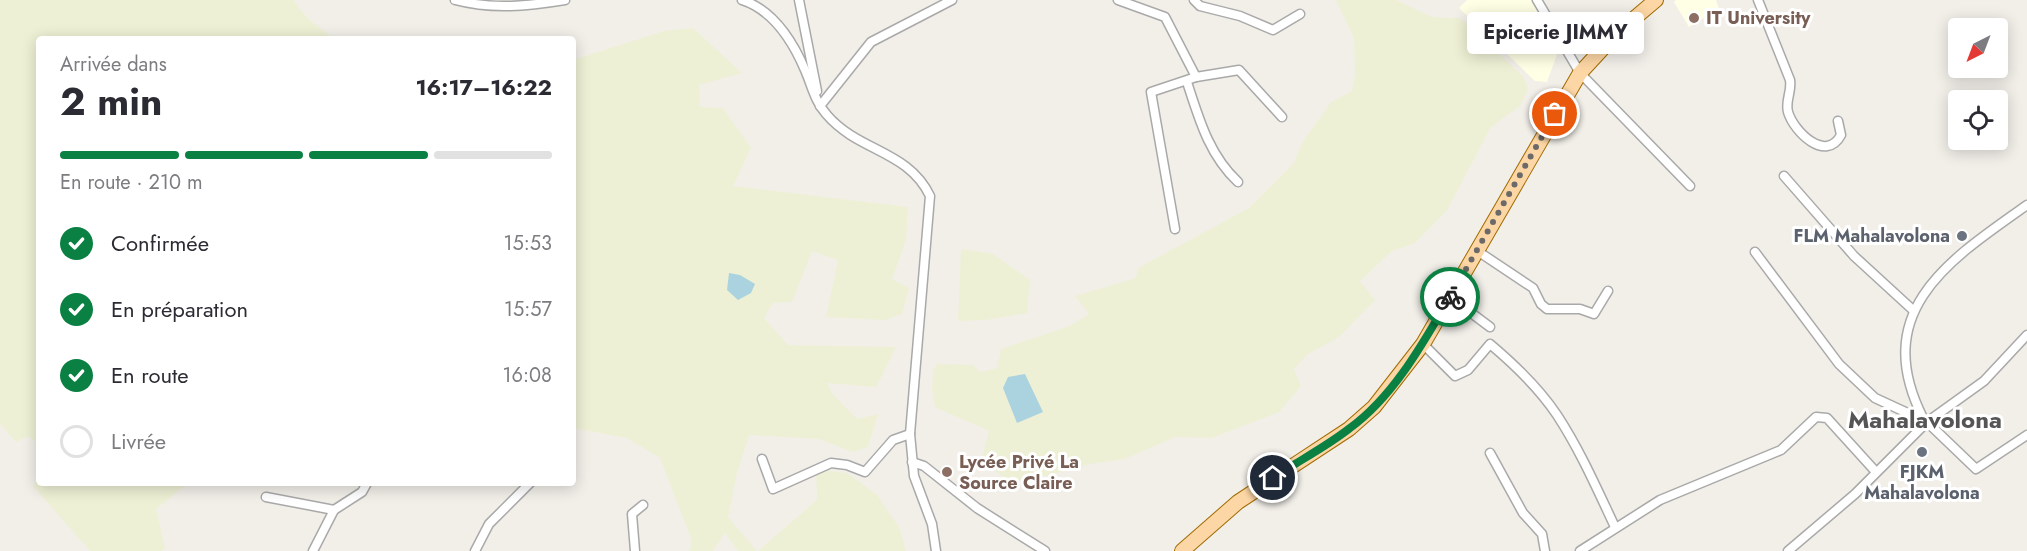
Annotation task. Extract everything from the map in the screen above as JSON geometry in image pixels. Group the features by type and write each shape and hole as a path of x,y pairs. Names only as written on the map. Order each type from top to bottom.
{"main road":[{"path":"1182,551 1238,502 1362,419 1399,376 1423,344 1580,73 1617,33 1656,0"}],"street":[{"path":"455,0 478,6 504,7 565,0"},
{"path":"742,0 763,10 786,34 805,70 820,106 834,122 858,140 912,169 920,177 930,196 910,434 914,476 932,524 936,551"},
{"path":"799,0 820,106"},
{"path":"820,106 871,42 952,0"},
{"path":"1118,0 1165,17 1196,78"},
{"path":"1194,0 1200,6 1240,16 1273,30 1300,14"},
{"path":"1536,0 1580,73 1690,186"},
{"path":"1758,0 1790,80 1792,91 1787,107 1796,128 1817,145 1827,147 1838,142 1841,135 1838,121"},
{"path":"1175,229 1151,92 1196,78 1239,70 1282,117"},
{"path":"1187,82 1203,134 1225,170 1238,182"},
{"path":"1784,176 1854,256 1914,311"},
{"path":"1925,420 1913,395 1904,356 1906,336 1914,311 1941,270 2027,205"},
{"path":"1476,250 1533,288 1540,304 1547,309 1580,309 1594,314 1608,291"},
{"path":"1755,252 1839,364 1875,398 1925,420 1976,469 2027,435"},
{"path":"1450,297 1490,327"},
{"path":"1793,549 1876,472 1925,420 1984,381 2004,363 2027,335"},
{"path":"1423,344 1455,376 1468,370 1490,344 1524,374 1556,414 1580,453 1615,527"},
{"path":"1580,551 1660,500 1781,450 1816,417 1827,418 1876,472"},
{"path":"762,459 772,489 831,463 847,465 865,472 893,440 910,434"},
{"path":"1490,453 1523,513 1542,534 1545,551"},
{"path":"912,462 924,466 977,508 1045,551"},
{"path":"313,551 334,510 362,492 365,486"},
{"path":"475,551 489,524 527,486"},
{"path":"266,497 334,510"},
{"path":"635,551 632,514 643,505"}],"shaded area":[{"path":"0,0 293,0 308,19 331,36 36,36 36,443 28,436 16,442 0,424"},
{"path":"1336,0 1396,0 1432,17 1460,18 1523,76 1528,89 1520,106 1491,127 1447,210 1415,243 1392,251 1360,281 1375,300 1339,337 1308,354 1294,369 1301,386 1279,412 1212,438 1175,437 1125,459 1090,464 1034,479 1007,481 982,458 989,431 935,407 932,389 933,371 937,364 973,365 980,372 997,368 1001,349 1070,326 1089,314 1075,296 1136,278 1138,268 1249,208 1294,163 1302,143 1331,102 1352,91 1355,74 1354,38"},
{"path":"1467,0 1531,0 1560,46 1547,82 1535,81 1459,8"},
{"name":"IT University","path":"1676,0 1716,0 1719,9 1689,27 1674,2"},
{"path":"693,28 742,73 699,85 700,107 723,108 751,148 733,186 908,207 906,240 892,279 909,288 902,314 885,320 826,317 838,260 812,251 792,302 773,303 764,318 788,345 896,347 876,387 827,383 832,393 857,419 878,414 868,447 853,452 819,439 749,435 737,473 728,517 757,551 738,551 725,533 713,551 689,551 692,541 660,458 627,438 576,429 576,59 664,31"},
{"path":"961,249 993,254 1030,280 1027,313 986,320 958,321"},
{"path":"816,469 847,473 877,495 899,527 906,551 758,551 817,500"},
{"path":"36,480 36,486 185,486 156,509 165,548 161,551 90,551 33,486"}],"water":[{"path":"729,273 740,275 755,284 751,293 738,300 727,290"},
{"path":"1025,374 1043,412 1017,423 1003,388 1008,377"}],"way so far":[{"path":"1450,297 1555,114"}],"place":[{"name":"IT University","path":"1694,18"},
{"name":"Epicerie JIMMY","path":"1555,114"},
{"name":"FLM Mahalavolona","path":"1962,236"},
{"name":"FJKM Mahalavolona","path":"1922,452"},
{"name":"Lycée Privé La Source Claire","path":"947,472"}],"district":[{"name":"Mahalavolona","path":"1925,420"}],"route":[{"path":"1273,478 1349,429 1374,407 1423,344 1450,297"}]}
